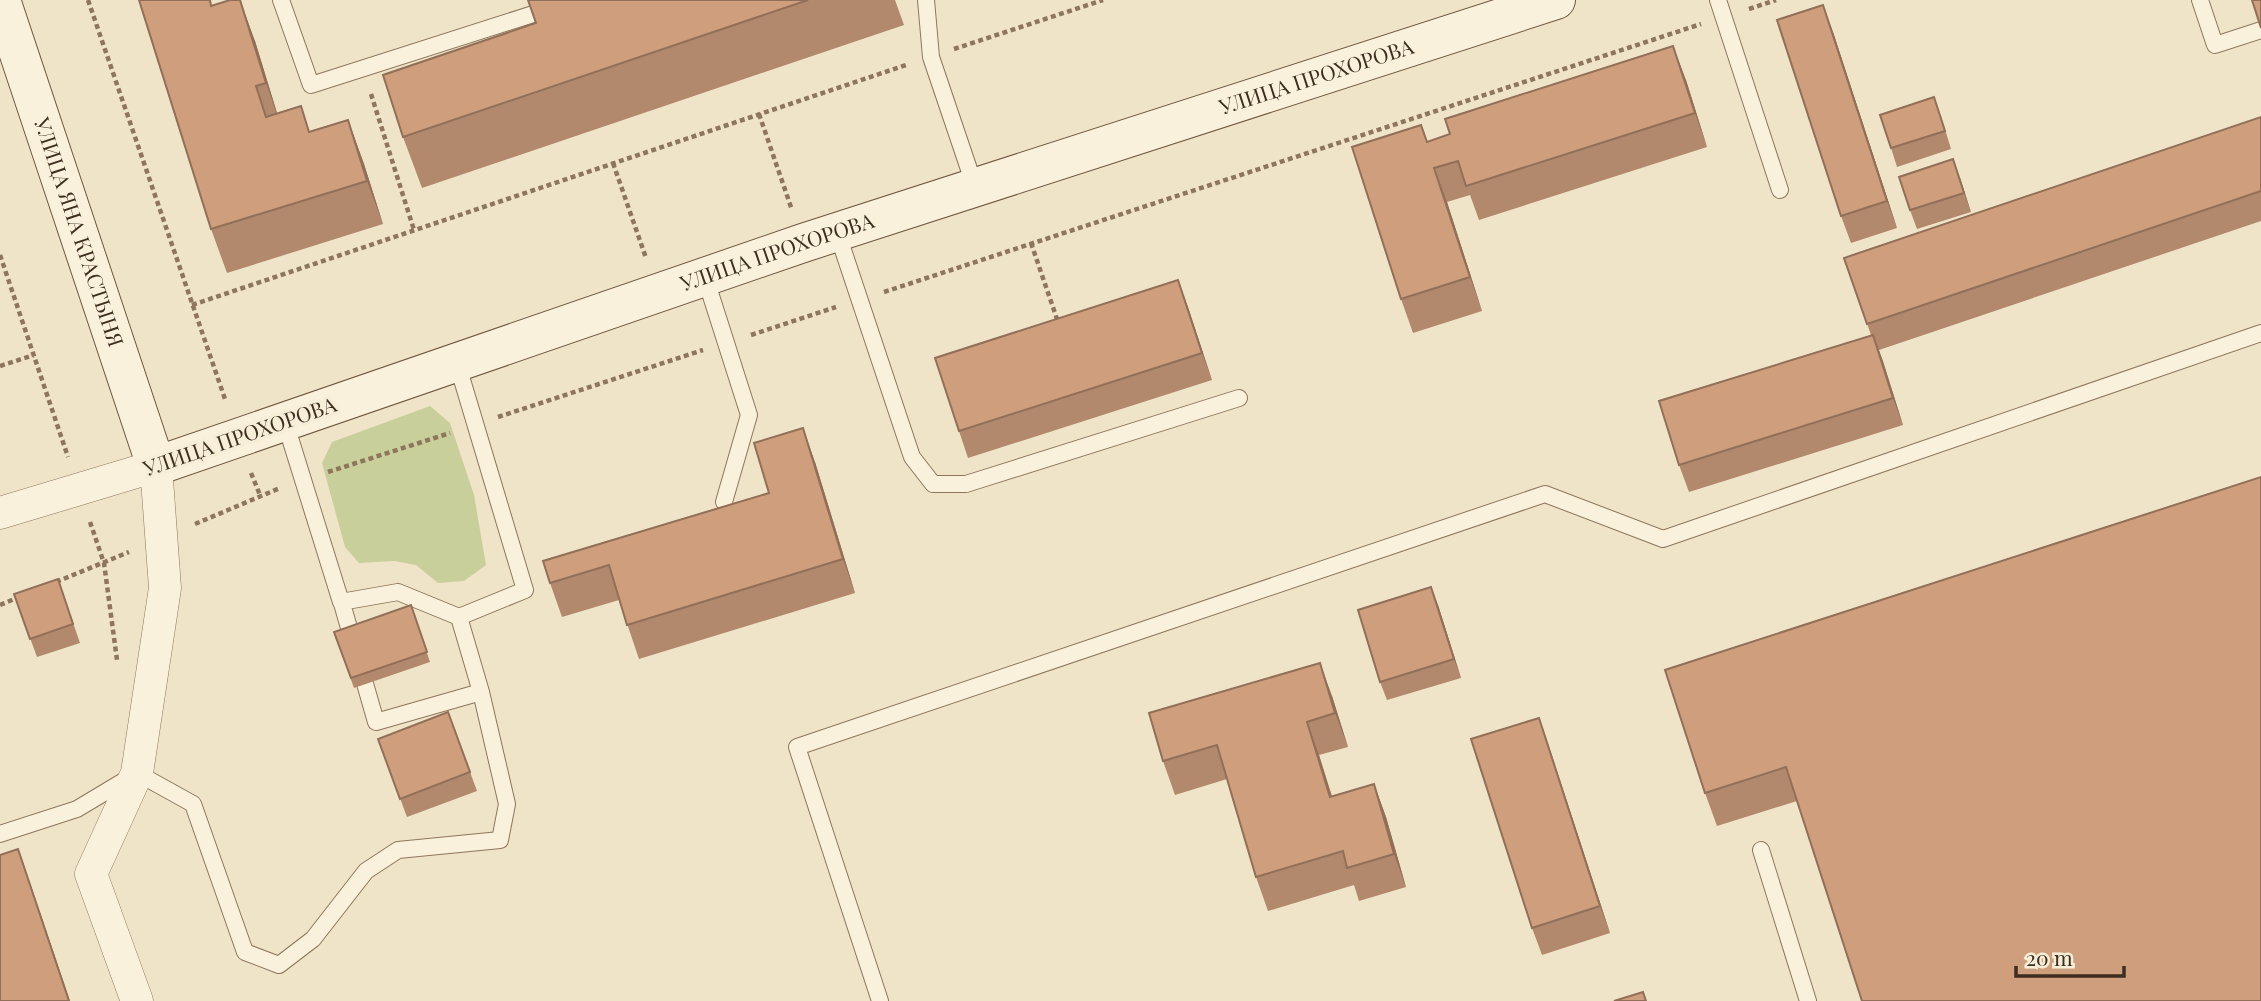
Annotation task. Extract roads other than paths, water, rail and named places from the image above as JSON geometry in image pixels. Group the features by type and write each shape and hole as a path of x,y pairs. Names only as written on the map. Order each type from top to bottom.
{"street":[{"name":"УЛИЦА ЯНА КРАСТЫНЯ","path":"1,0 156,466"},
{"name":"УЛИЦА ПРОХОРОВА","path":"0,513 156,466 820,238 1556,0"},
{"path":"137,1001 91,874 137,773 164,588 156,466"}],"lane":[{"path":"281,0 311,85 577,0"},
{"path":"926,0 931,57 975,187"},
{"path":"1718,0 1780,190"},
{"path":"2200,0 2215,45 2261,30"},
{"path":"820,238 912,457 933,484 966,484 1239,398"},
{"path":"705,277 749,415 724,502"},
{"path":"880,1001 797,747 1545,494 1663,539 2261,334"},
{"path":"341,600 398,592 459,617 525,590 457,363"},
{"path":"285,422 376,722 481,692"},
{"path":"0,834 77,808 137,773 193,804 245,952 279,965 313,939 366,871 398,850 500,840 506,804 481,692 459,617"},
{"path":"1761,850 1808,1001"}]}
